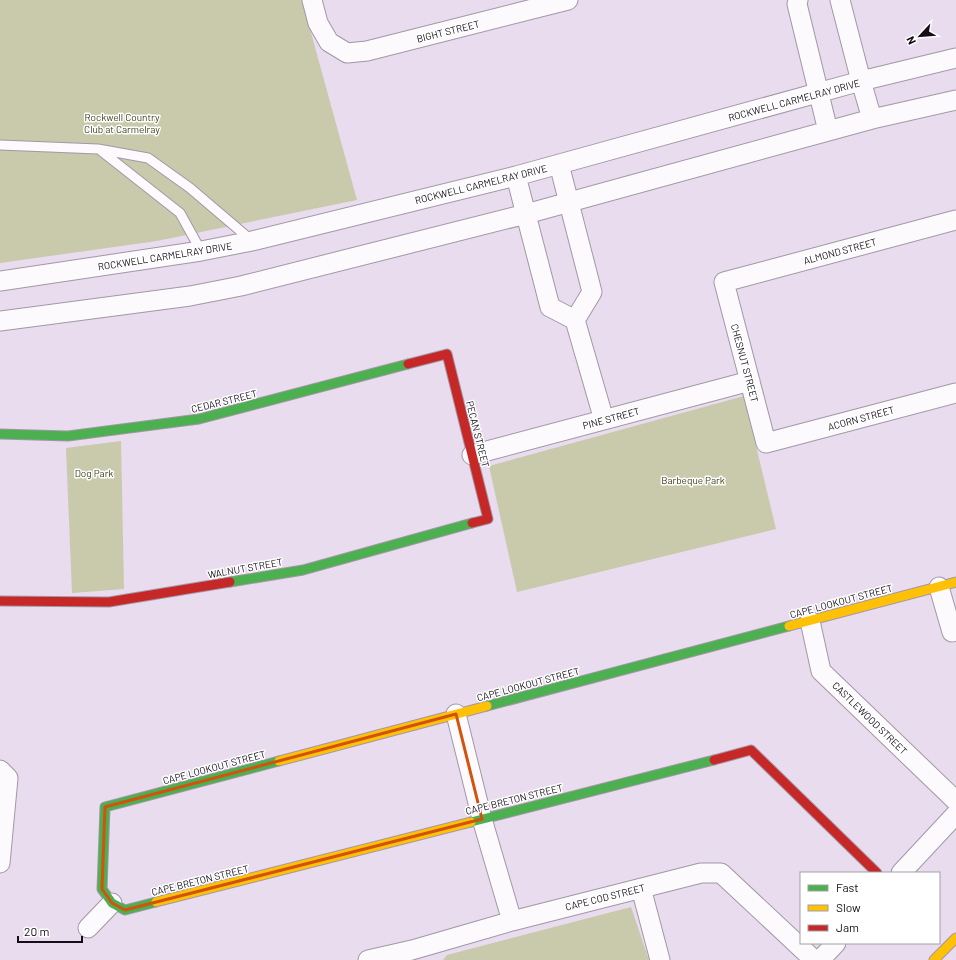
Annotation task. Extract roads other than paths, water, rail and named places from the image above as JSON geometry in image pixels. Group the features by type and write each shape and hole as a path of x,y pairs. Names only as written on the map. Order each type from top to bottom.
{"street":[{"name":"BIGHT STREET","path":"312,0 318,23 329,42 347,53 367,51 568,0"},
{"path":"798,0 797,4 828,131"},
{"path":"840,0 872,119"},
{"name":"ROCKWELL CARMELRAY DRIVE","path":"0,281 201,251 252,241 516,176 861,81 956,58"},
{"path":"0,321 190,296 241,286 526,214 872,119 956,100"},
{"path":"559,164 592,292 575,320"},
{"path":"516,176 550,307 575,320 604,420"},
{"name":"ALMOND STREET","path":"724,282 956,220"},
{"name":"CHESNUT STREET","path":"724,282 766,443"},
{"name":"CEDAR STREET","path":"0,434 68,436 199,419 447,354"},
{"name":"PECAN STREET","path":"447,354 488,519"},
{"name":"PINE STREET","path":"472,455 750,381"},
{"name":"ACORN STREET","path":"766,443 956,393"},
{"name":"WALNUT STREET","path":"0,601 109,602 302,570 488,519"},
{"path":"948,584 952,632"},
{"name":"CAPE LOOKOUT STREET","path":"112,903 102,889 105,807 948,584"},
{"name":"CASTLEWOOD STREET","path":"810,621 820,671 956,801"},
{"path":"456,714 482,819 512,921"},
{"name":"CAPE BRETON STREET","path":"112,903 125,910 750,750 876,872"},
{"path":"0,770 8,778 0,863"},
{"path":"902,872 956,814"},
{"name":"CAPE COD STREET","path":"368,960 414,955 512,921 701,873 721,873 814,960"},
{"path":"641,888 660,960"},
{"path":"88,928 112,903"},
{"path":"934,960 956,938"},
{"path":"820,960 835,944"}],"lane":[{"path":"0,145 98,149 148,158 190,188 252,241"},
{"path":"98,149 180,213 201,251"}],"park label":[{"name":"Rockwell Country Club at Carmelray","path":"122,122"},
{"name":"Dog Park","path":"94,473"},
{"name":"Barbeque Park","path":"693,480"}]}
